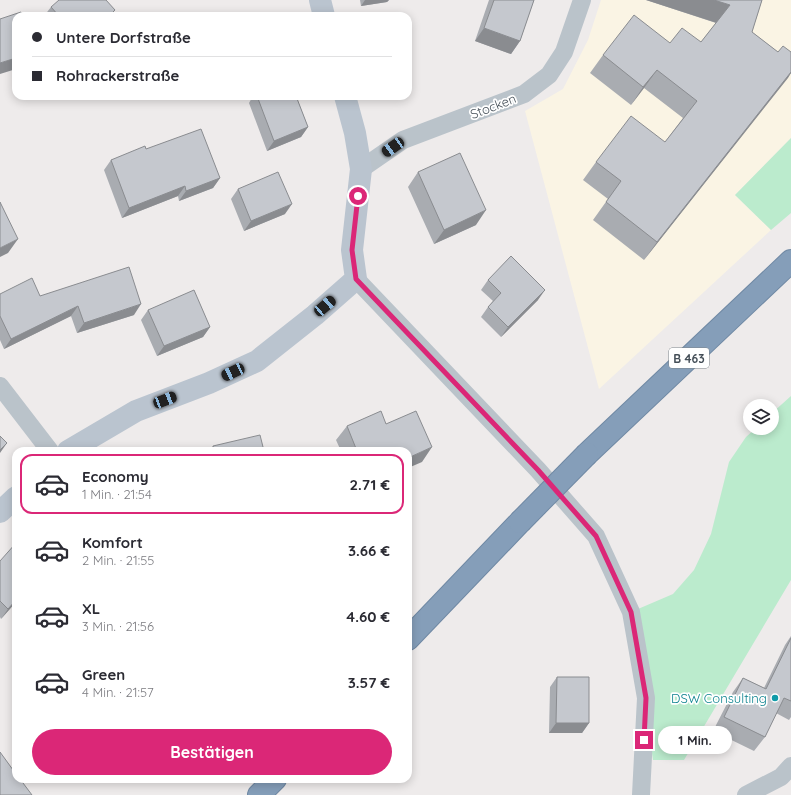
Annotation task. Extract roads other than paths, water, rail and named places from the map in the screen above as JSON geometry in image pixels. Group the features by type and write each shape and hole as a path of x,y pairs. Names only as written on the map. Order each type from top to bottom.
{"highway":[{"name":"B 463","path":"412,635 587,454 791,261"},
{"path":"260,795 271,783"}],"street":[{"path":"320,0 323,12"},
{"name":"Stocken","path":"361,169 403,140 524,94 549,75 564,52 582,0"},
{"path":"346,100 361,169 352,250 356,279 538,470 596,536 631,612 646,698 641,795"},
{"path":"75,447 136,411 209,383 257,361 356,279"},
{"path":"0,386 47,447"},
{"path":"0,512 12,501"},
{"path":"746,795 781,777 791,766"}],"place":[{"name":"DSW Consulting","path":"775,698"}]}
